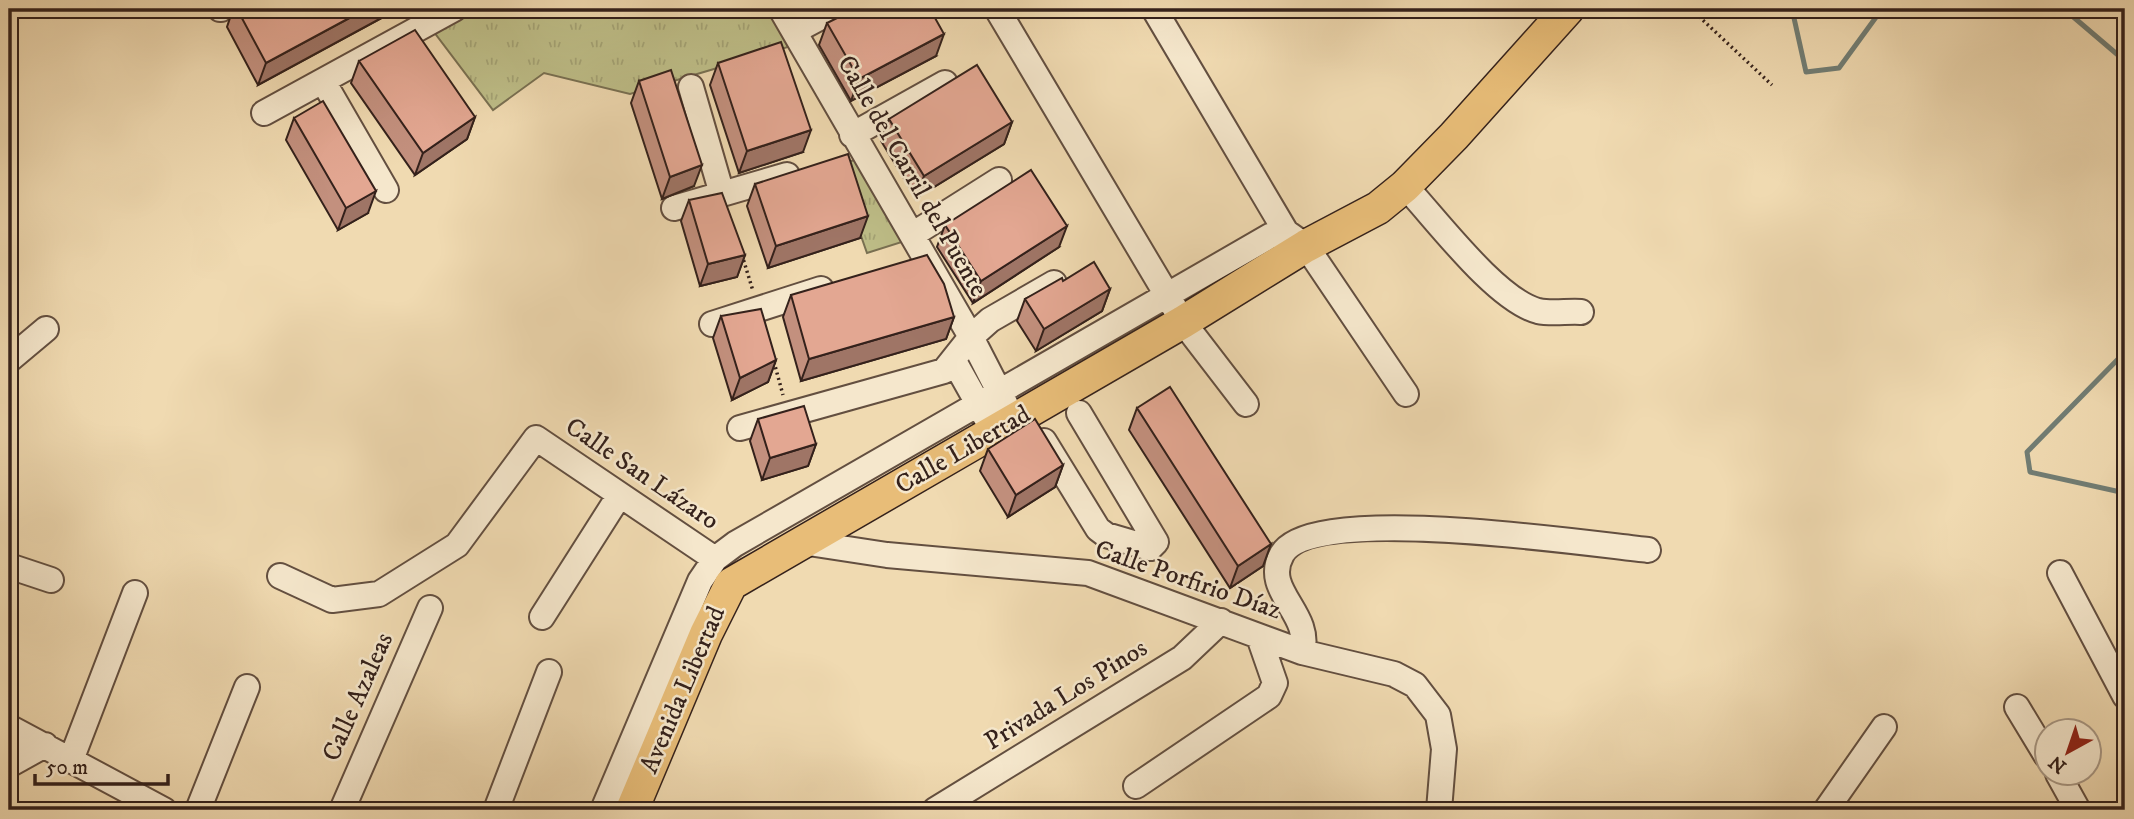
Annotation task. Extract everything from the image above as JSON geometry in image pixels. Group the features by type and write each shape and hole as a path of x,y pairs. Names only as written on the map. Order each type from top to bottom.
{"main road":[{"name":"Calle Libertad","path":"741,576 802,542 1175,309 1296,239 1354,223 1405,186 1568,9"},
{"name":"Avenida Libertad","path":"632,810 724,593 741,576"}],"street":[{"path":"264,113 454,9"},
{"name":"Calle del Carril del Puente","path":"781,9 971,337 1001,393 1003,418"},
{"path":"794,31 836,9"},
{"path":"998,9 1175,309 1246,404"},
{"path":"1154,9 1296,239 1406,394"},
{"path":"414,30 429,52"},
{"path":"323,81 386,190"},
{"path":"838,159 945,83"},
{"path":"691,87 722,194"},
{"path":"674,208 812,167"},
{"path":"898,265 917,246 999,180"},
{"path":"1405,186 1498,287 1516,300 1539,311 1581,312"},
{"path":"712,324 847,281"},
{"path":"971,337 990,320 1058,281"},
{"path":"1001,393 1175,309"},
{"path":"9,360 46,329"},
{"name":"Calle del Carril del Puente","path":"954,361 971,337"},
{"path":"740,428 930,376 944,371 954,361 1098,529 1106,535 1150,548 1156,541 1079,413"},
{"path":"603,810 700,581 715,559 734,544 1003,418"},
{"name":"Calle San Lázaro","path":"280,576 332,600 379,594 457,545 536,438 715,559"},
{"path":"542,617 619,496"},
{"path":"1302,652 1306,638 1304,628 1283,594 1278,568 1287,546 1307,536 1346,531 1452,528 1648,550"},
{"name":"Calle Porfirio Díaz","path":"802,542 887,555 1088,573 1302,652 1394,674 1415,685 1438,715 1444,749 1439,810"},
{"path":"9,566 51,580"},
{"path":"2060,573 2125,696"},
{"path":"71,760 135,593"},
{"name":"Calle Azaleas","path":"342,810 430,608"},
{"name":"Privada Los Pinos","path":"935,810 1182,658 1221,621"},
{"path":"1136,786 1269,696 1275,683 1259,637"},
{"path":"496,810 549,672"},
{"path":"198,810 247,687"},
{"path":"2017,707 2032,732"},
{"path":"9,727 164,810"},
{"path":"1826,810 1884,727"},
{"path":"9,765 46,745"},
{"path":"2065,788 2078,810"}],"path":[{"path":"1691,9 1772,85"},
{"path":"740,246 758,309"},
{"path":"773,360 788,414"}],"green space":[{"path":"478,9 768,9 788,47 630,94 544,73 493,110 434,32"},
{"path":"858,159 905,241 867,253 840,176 841,164"}],"building":[{"path":"237,9 366,9 266,63"},
{"path":"855,9 930,9 944,34 859,79 827,23"},
{"path":"415,30 475,117 423,153 359,61"},
{"path":"781,42 811,130 747,151 718,63"},
{"path":"977,65 1012,122 924,176 889,119"},
{"path":"671,70 702,165 670,177 639,81"},
{"path":"323,101 376,191 346,208 294,118"},
{"path":"848,154 868,216 776,246 755,184"},
{"path":"1031,170 1067,226 981,281 945,225"},
{"path":"722,193 745,255 708,264 689,200"},
{"path":"927,255 944,284 954,317 809,359 791,295"},
{"path":"1094,262 1110,289 1044,329 1025,299"},
{"path":"761,309 776,360 740,378 721,316"},
{"path":"1170,387 1271,544 1238,566 1137,408"},
{"path":"804,406 816,444 770,458 758,419"},
{"path":"1035,419 1063,465 1016,495 988,449"}],"waterway":[{"path":"1792,9 1806,72 1839,68 1882,9"},
{"path":"2064,9 2125,61"},
{"path":"2125,352 2027,452 2030,472 2125,493"}]}
